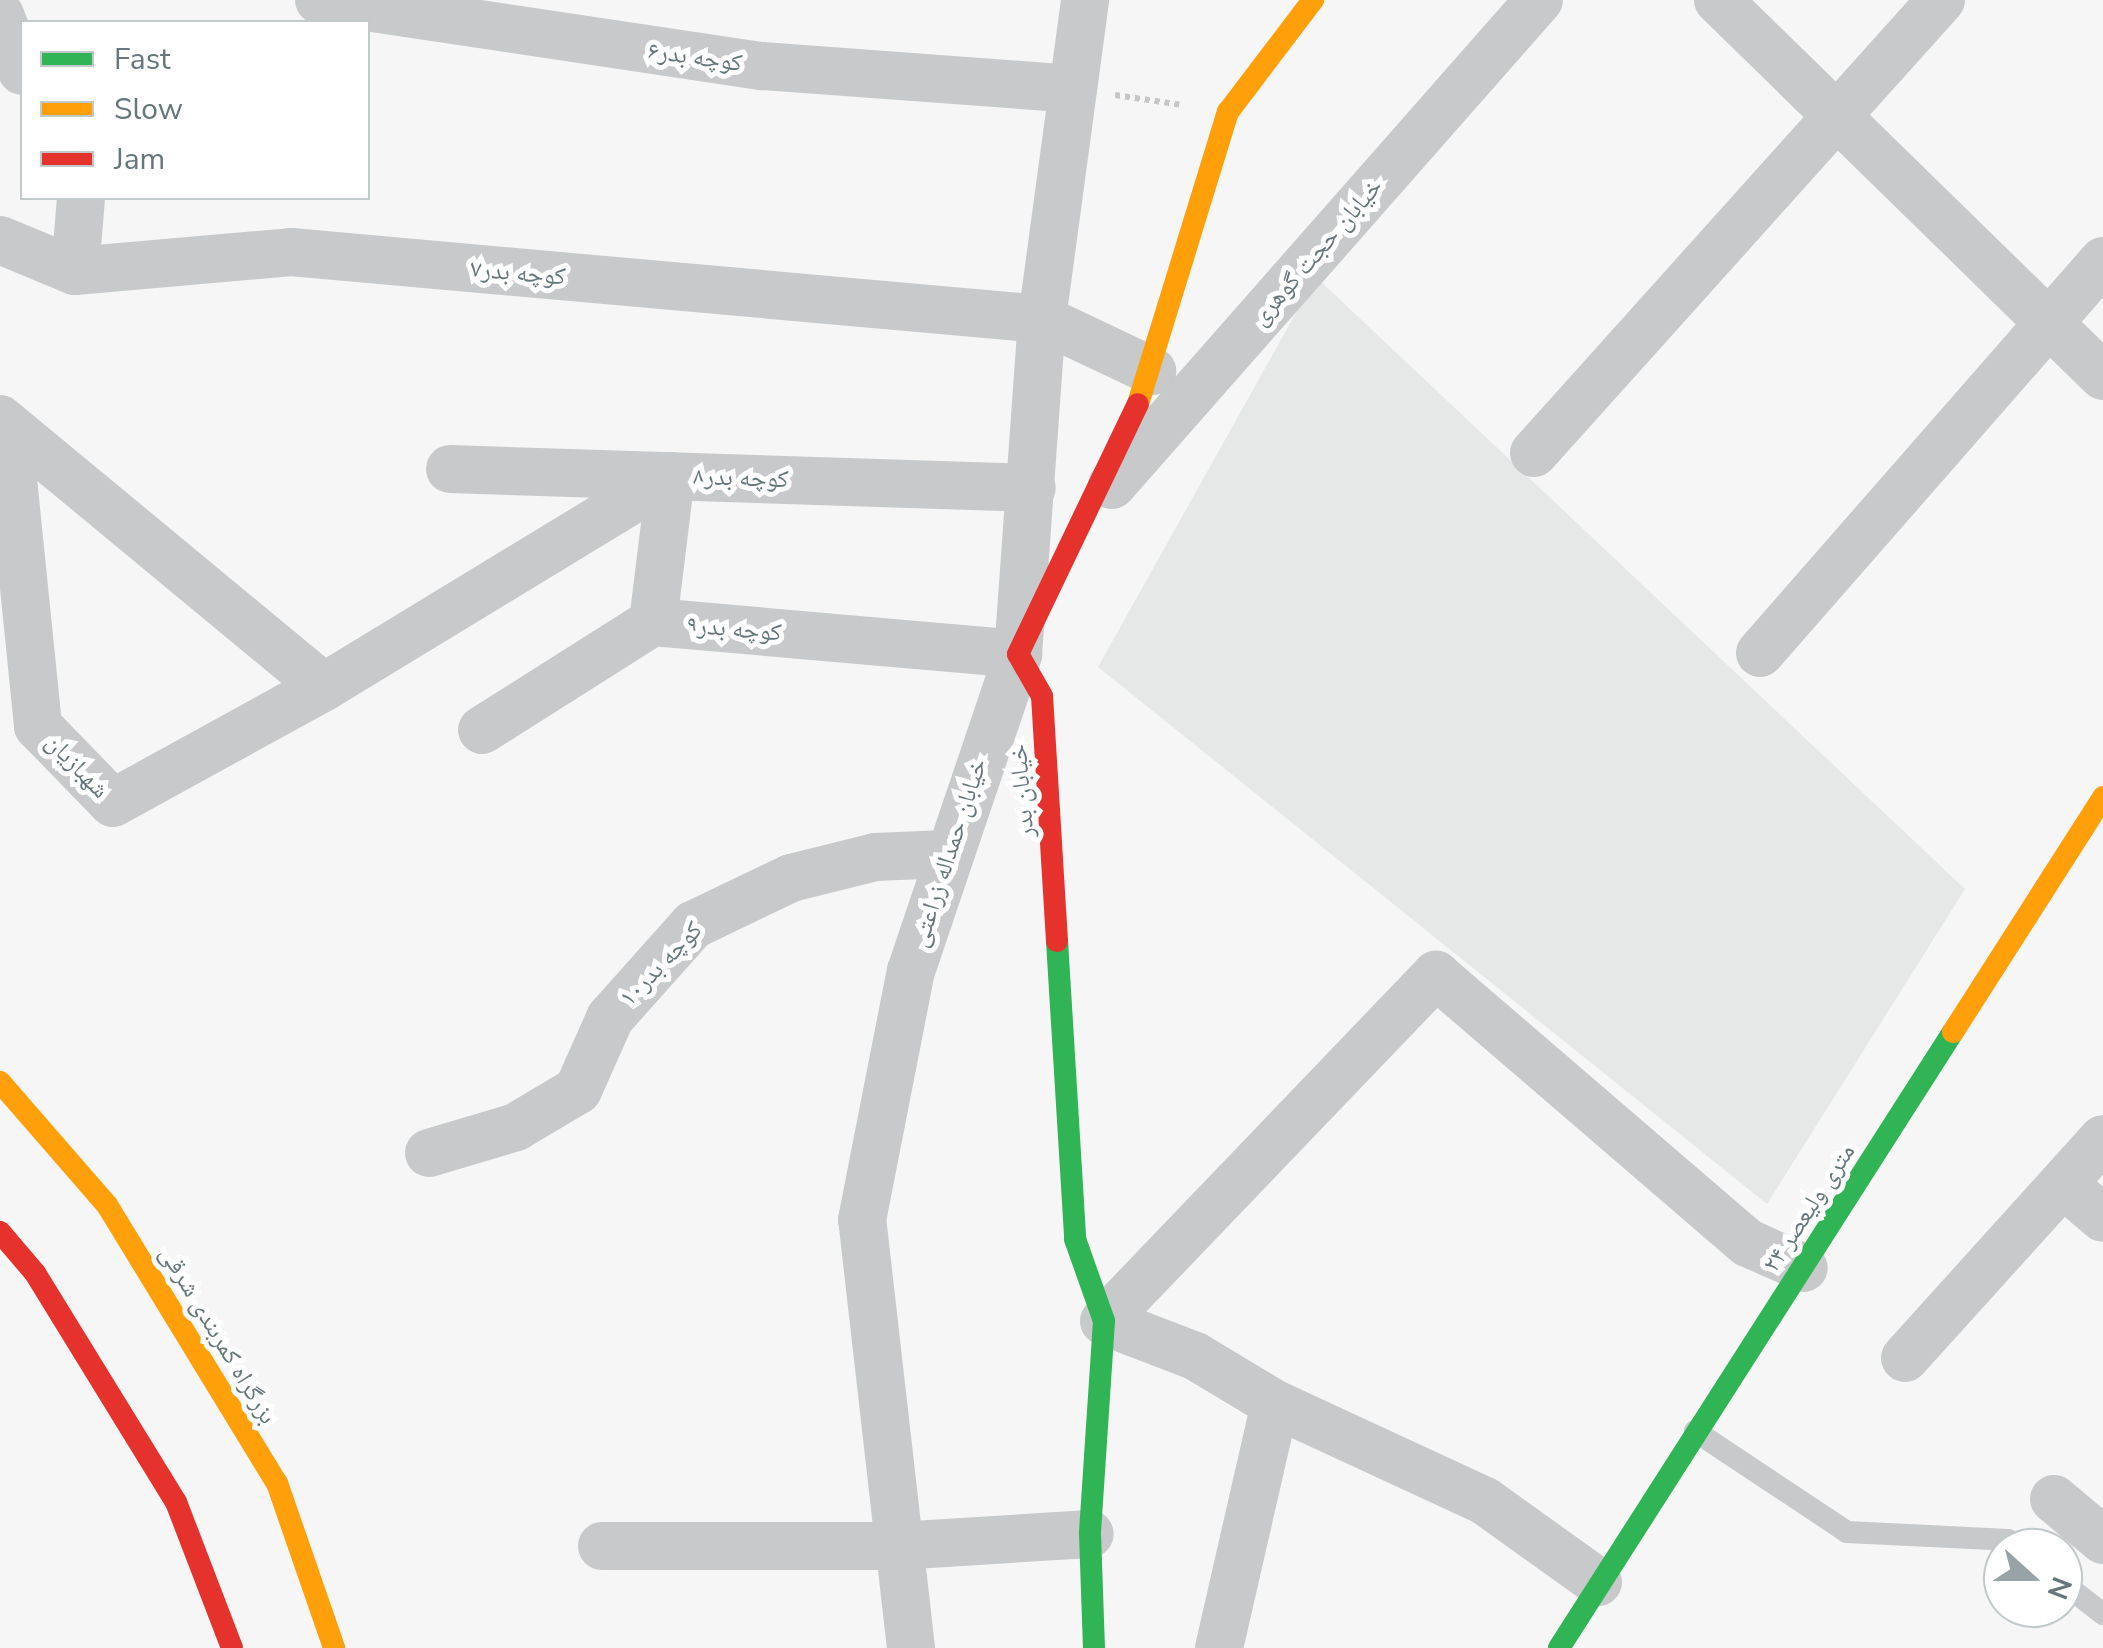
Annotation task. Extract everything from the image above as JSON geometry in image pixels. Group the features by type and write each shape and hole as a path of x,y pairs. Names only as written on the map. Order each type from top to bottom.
{"main road":[{"path":"1018,654 1094,504 1152,371 1228,112 1313,0"},
{"name":"خیابان بدر","path":"1018,654 1042,696 1075,1239 1104,1322 1090,1534 1094,1648"},
{"name":"۲۴ متری ولیعصر","path":"1559,1648 2103,797"},
{"name":"بزرگراه کمربندی شرقی","path":"0,1082 107,1204 276,1483 334,1648"},
{"path":"0,1232 35,1273 176,1502 232,1648"}],"street":[{"name":"کوچه بدر۶","path":"319,0 762,66 1073,89"},
{"name":"خیابان حمداله زراعتی","path":"910,1648 862,1220 911,970 946,854 1018,654 1042,319 1085,0"},
{"name":"خیابان حجت گوهری","path":"1094,504 1539,0"},
{"path":"1718,0 2047,326 2103,376"},
{"path":"1534,453 1941,0"},
{"path":"0,15 20,66"},
{"path":"75,271 81,200"},
{"name":"کوچه بدر۷","path":"0,240 75,271 291,252 1042,319"},
{"path":"1760,653 2103,261"},
{"path":"1042,319 1152,371"},
{"path":"4,424 324,687 670,476"},
{"name":"شهبازیان","path":"4,424 38,726 113,804 324,687"},
{"name":"کوچه بدر۸","path":"450,469 1032,488"},
{"path":"653,622 670,476"},
{"name":"کوچه بدر۹","path":"482,730 653,622 1018,654"},
{"name":"کوچه بدر۱۰","path":"429,1153 516,1126 578,1090 610,1018 706,918 792,878 876,857 946,854"},
{"path":"1598,1582 1485,1501 1276,1404 1194,1356 1104,1322 1436,975 1748,1243 1804,1268"},
{"path":"1905,1358 2103,1139"},
{"path":"2062,1184 2103,1218"},
{"path":"1219,1648 1276,1404"},
{"path":"2054,1499 2103,1540"},
{"path":"602,1546 898,1546 1090,1534"}],"lane":[{"path":"1695,1431 1846,1532 1983,1539"},
{"path":"2083,1598 2103,1614"}],"path":[{"path":"1073,89 1228,112"}],"shaded area":[{"path":"1316,277 1965,889 1767,1204 1098,667"}],"traffic: fast":[{"path":"1057,941 1075,1239 1104,1321 1090,1534 1094,1648"},
{"path":"1559,1648 1953,1032"}],"traffic: slow":[{"path":"1138,404 1228,112 1313,0"},
{"path":"1953,1032 2103,797"},
{"path":"0,1082 107,1205 277,1483 334,1648"}],"traffic: jam":[{"path":"1057,941 1042,696 1018,654 1138,404"},
{"path":"0,1232 35,1273 176,1502 232,1648"}]}
